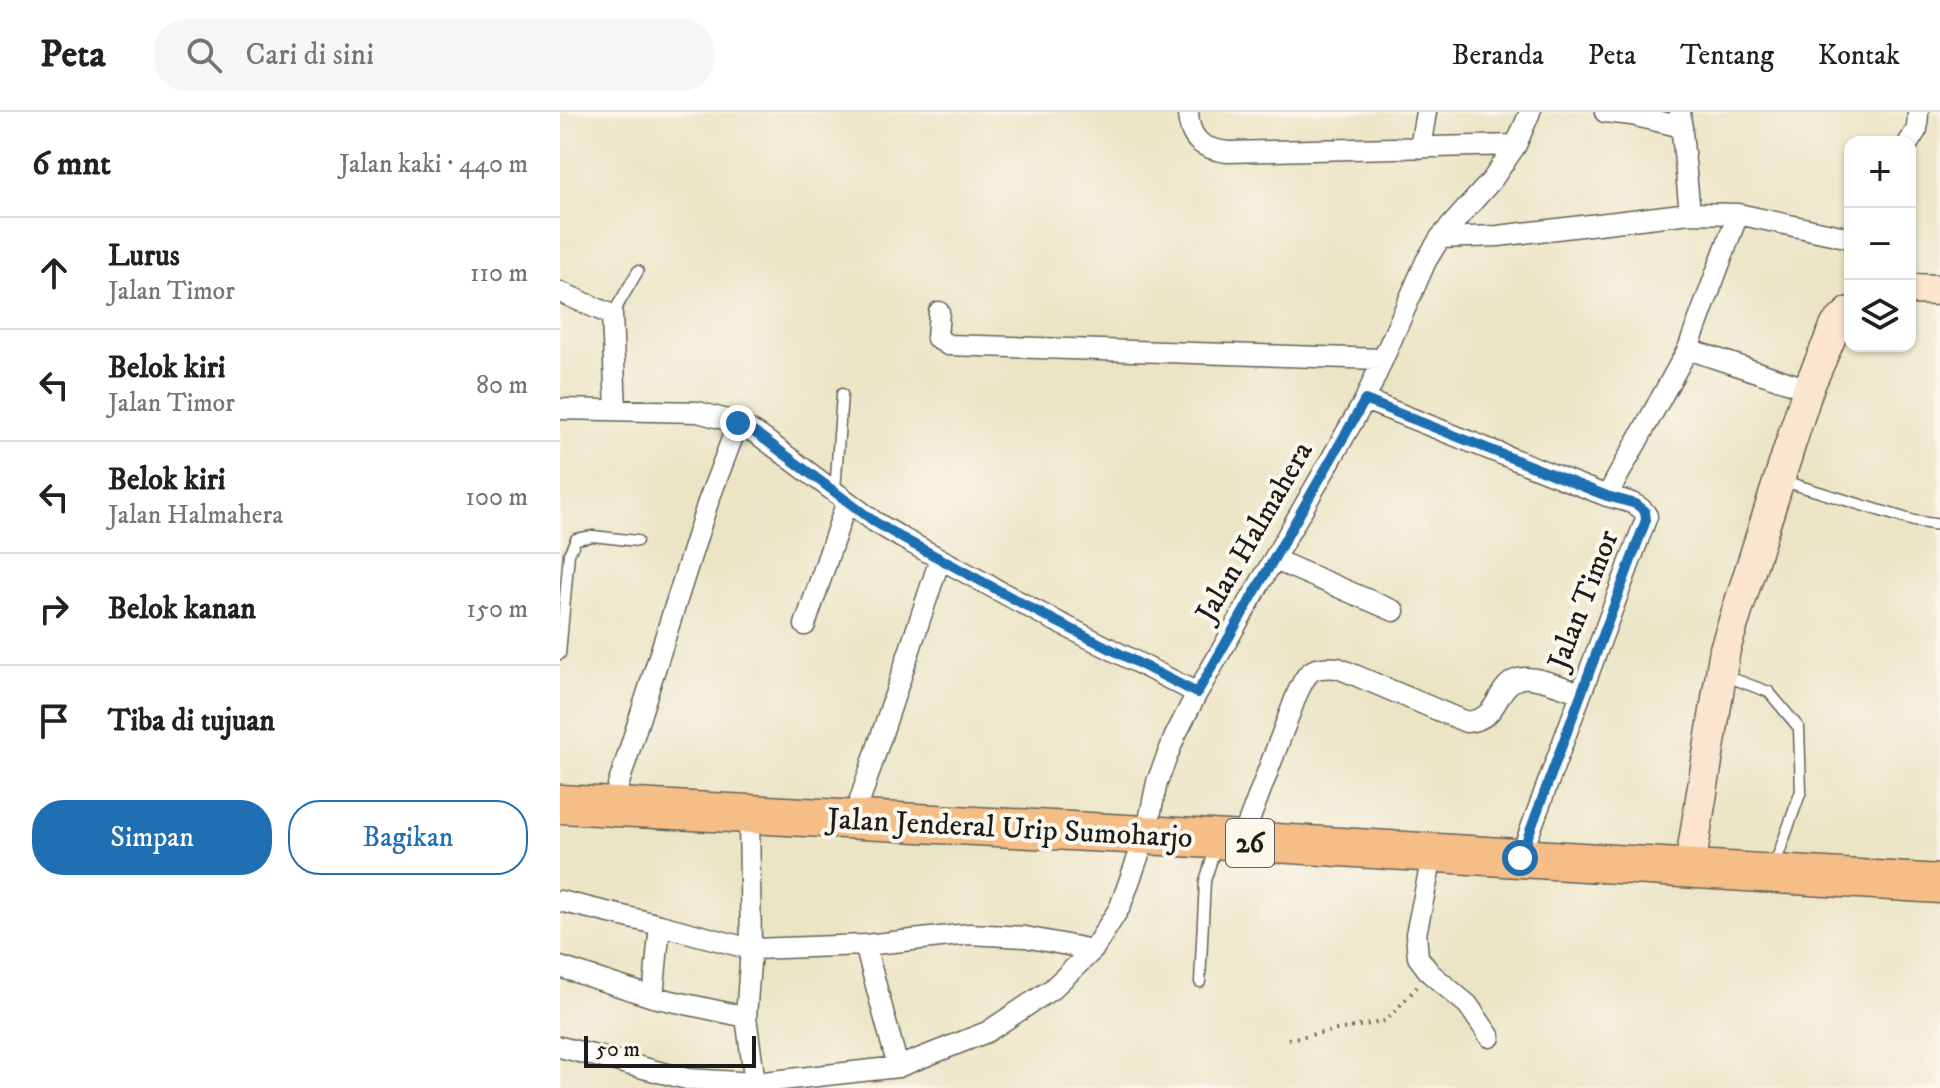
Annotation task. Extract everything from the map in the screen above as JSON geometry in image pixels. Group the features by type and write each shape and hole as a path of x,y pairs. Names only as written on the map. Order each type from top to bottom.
{"highway":[{"name":"Jalan Jenderal Urip Sumoharjo","path":"560,804 1146,835 1940,884"}],"street":[{"path":"1188,112 1189,127 1196,139 1213,150 1228,152 1516,145"},
{"path":"1420,148 1426,112"},
{"name":"Jalan Halmahera","path":"560,1047 687,1079 755,1083 898,1067 987,1032 1052,989 1093,950 1120,907 1146,835 1157,782 1175,736 1197,693 1365,400 1426,261 1440,238 1492,180 1516,145 1530,112"},
{"path":"1605,112 1681,119 1690,213"},
{"path":"1913,136 1917,129 1918,112"},
{"path":"1440,238 1498,236 1690,213 1738,214 1844,237"},
{"path":"1607,496 1688,349 1738,214"},
{"path":"1916,289 1940,290"},
{"path":"560,292 612,315 616,410"},
{"path":"939,312 937,338 948,345 1381,359"},
{"path":"1690,867 1725,649 1808,389 1836,325 1844,318"},
{"path":"1688,349 1808,389"},
{"name":"Jalan Timor","path":"1365,400 1607,496 1636,504 1645,511 1646,520 1520,858"},
{"path":"560,409 698,412 738,423 875,522 1197,693"},
{"path":"613,807 708,502 738,423"},
{"path":"805,625 841,496"},
{"path":"853,821 940,559"},
{"path":"1275,560 1394,611"},
{"path":"1230,842 1306,673 1319,666 1338,668 1466,722 1480,721 1491,711 1507,686 1518,678 1531,678 1580,693"},
{"path":"749,815 751,949 746,1017 755,1083"},
{"path":"1433,853 1416,934 1418,957 1430,973 1468,1005 1490,1037"},
{"path":"560,901 751,949 865,945 969,934 1025,937 1093,950"},
{"path":"653,997 660,925"},
{"path":"865,945 898,1067"},
{"path":"560,967 653,997 746,1017"}],"lane":[{"path":"612,315 638,271"},
{"path":"841,496 842,394"},
{"path":"1780,480 1914,521 1940,525"},
{"path":"560,654 569,554 576,539 593,536 637,541"},
{"path":"1721,674 1769,692 1799,728 1801,791 1772,873"},
{"path":"1200,982 1205,881 1230,842"}],"path":[{"path":"1288,1039 1386,1021 1430,973"}],"route":[{"path":"738,423 875,522 902,538 1197,693 1365,400 1607,496 1636,504 1645,511 1646,520 1520,858"}]}
